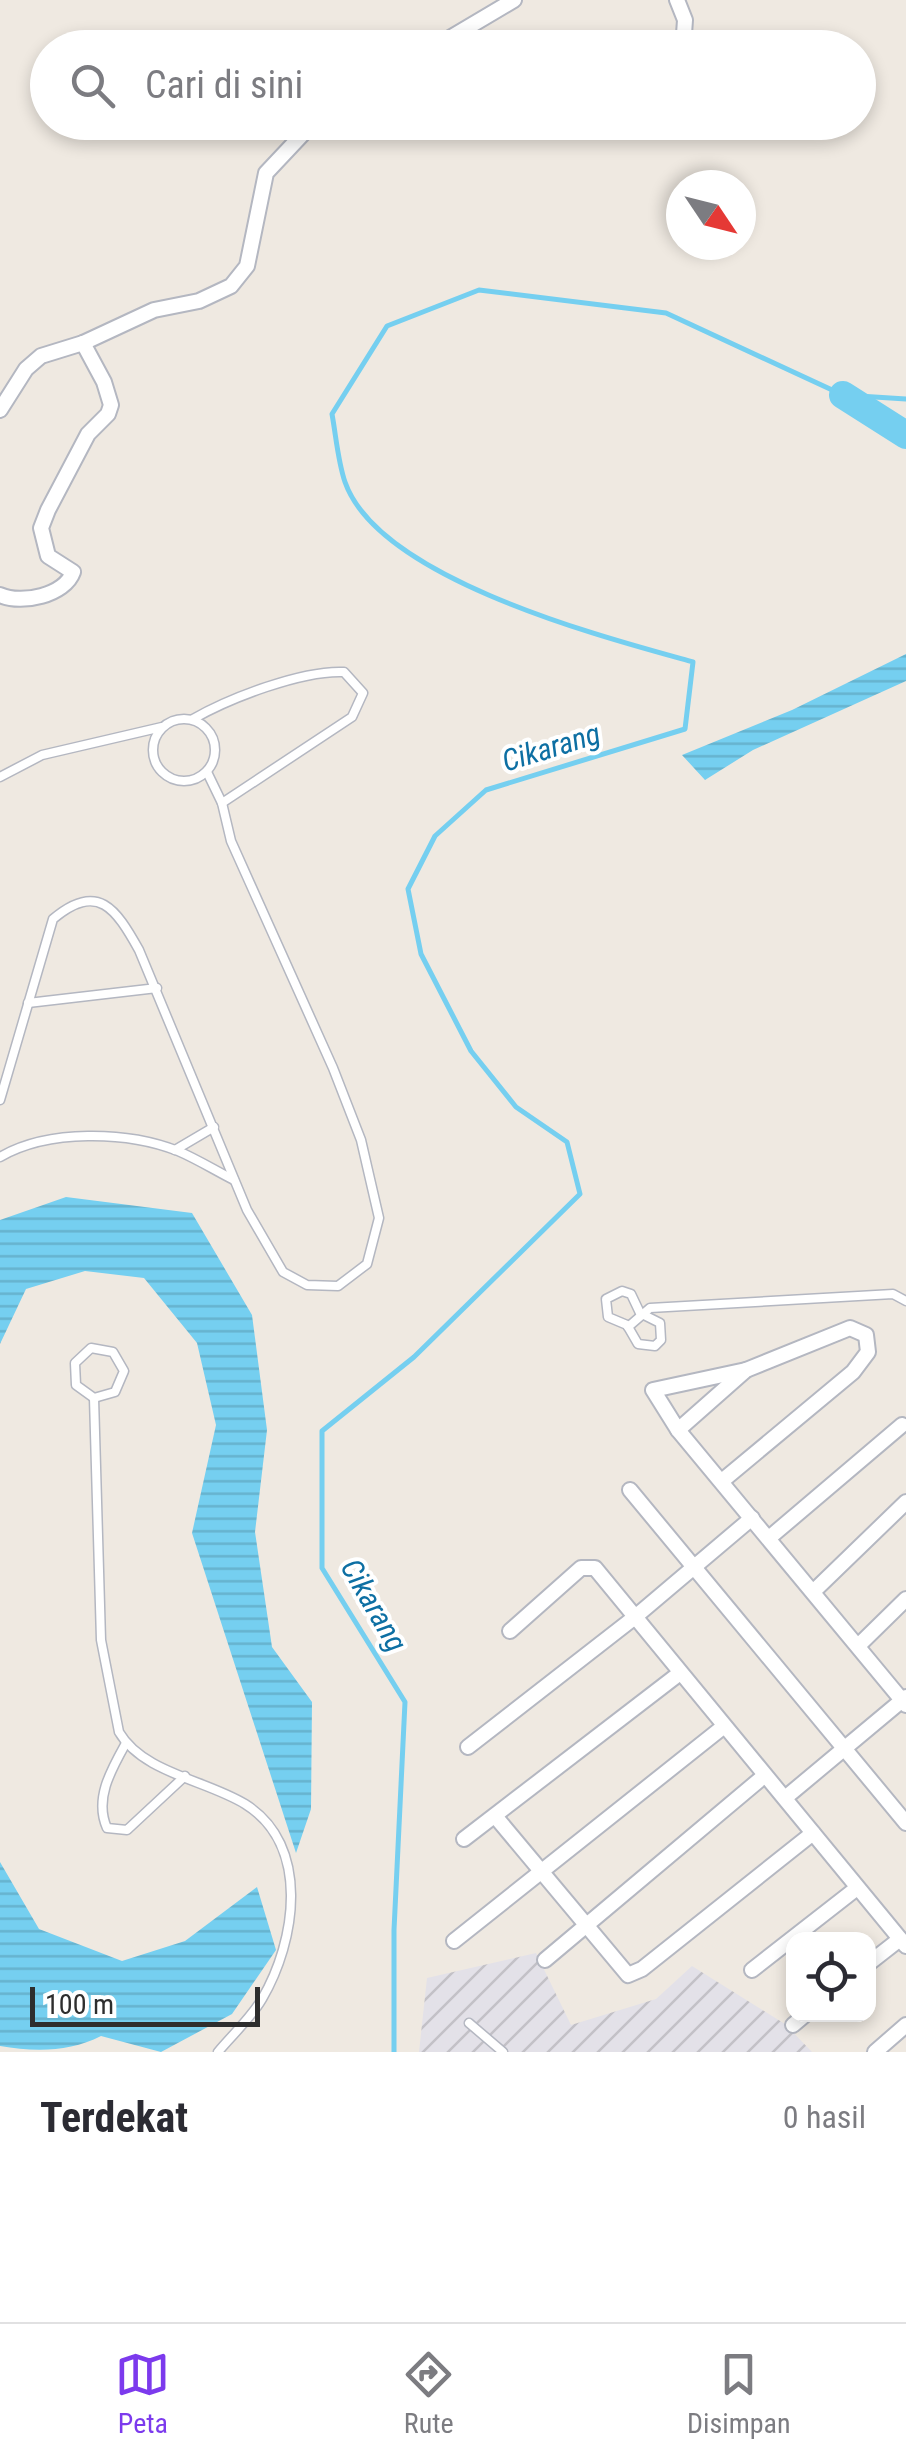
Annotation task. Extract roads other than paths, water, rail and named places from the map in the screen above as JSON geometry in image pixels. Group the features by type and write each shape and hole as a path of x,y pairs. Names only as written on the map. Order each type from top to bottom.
{"street":[{"path":"464,30 514,0"},
{"path":"677,0 685,20 684,30"},
{"path":"0,410 31,364 154,310 199,301 231,286 247,266 266,173 297,140"},
{"path":"0,595 28,598 58,590 69,582 73,572 48,556 41,528 61,480 110,405 104,382 82,342"},
{"path":"722,1481 864,1361 870,1343 860,1330 850,1328 746,1370 653,1390 678,1430 905,1701 785,1798"},
{"path":"678,1430 746,1370"},
{"path":"770,1538 902,1425"},
{"path":"630,1490 906,1823"},
{"path":"814,1591 906,1502"},
{"path":"468,1747 636,1617 752,1518"},
{"path":"510,1631 588,1565 636,1617 903,1943 876,1959"},
{"path":"859,1644 906,1598"},
{"path":"464,1839 680,1673"},
{"path":"454,1941 723,1727"},
{"path":"545,1960 764,1776"},
{"path":"494,1816 622,1971 634,1975 813,1833"},
{"path":"752,1970 857,1888"},
{"path":"793,2025 797,2022"},
{"path":"875,2052 906,2025"}],"lane":[{"path":"0,777 42,755 162,727 176,719 193,718 318,673 344,672 363,694 352,717 222,803"},
{"path":"162,727 154,741 154,758 162,772 176,780 192,780 207,772 215,758 215,741 207,727 193,718"},
{"path":"0,1100 53,919 85,900 102,902 120,916 157,988 234,1180 283,1272 307,1285 338,1286 367,1264 378,1218 361,1140 334,1068 231,841 222,803 207,772"},
{"path":"28,1003 157,988"},
{"path":"175,1150 214,1127"},
{"path":"0,1157 16,1148 83,1135 175,1150 234,1180"},
{"path":"613,1293 630,1294 640,1312 660,1323 661,1340 646,1348 638,1344 628,1327 608,1317 606,1300 613,1293"},
{"path":"628,1327 640,1312 650,1308 893,1294 906,1301"},
{"path":"91,1348 113,1352 124,1371 115,1392 94,1398 76,1385 75,1363 91,1348"},
{"path":"94,1398 102,1640 112,1712 126,1744 246,1804 270,1825 290,1868 291,1908 276,1972 260,2004 218,2052"},
{"path":"126,1744 105,1789 101,1814 108,1828 127,1830 186,1776"},
{"path":"469,2024 503,2052"}],"water":[{"path":"906,654 906,681 753,750 705,780 682,755 792,710"},
{"path":"66,1197 192,1213 252,1315 267,1430 255,1532 272,1647 312,1702 311,1809 296,1853 192,1533 216,1425 197,1343 144,1278 85,1271 26,1289 0,1344 0,1220"},
{"path":"0,1862 39,1929 122,1961 185,1941 257,1887 276,1950 232,2014 161,2052 101,2036 52,2049 0,2046"}],"waterway":[{"name":"Cikarang","path":"394,2052 394,1930 405,1702 322,1568 322,1431 414,1357 580,1194 567,1142 516,1107 471,1051 421,954 408,889 435,836 486,790 685,729 693,662 552,620 498,599 401,548 366,517 345,482 332,414 387,326 479,290 666,313 843,395 906,399"},
{"path":"843,395 906,435"}]}
